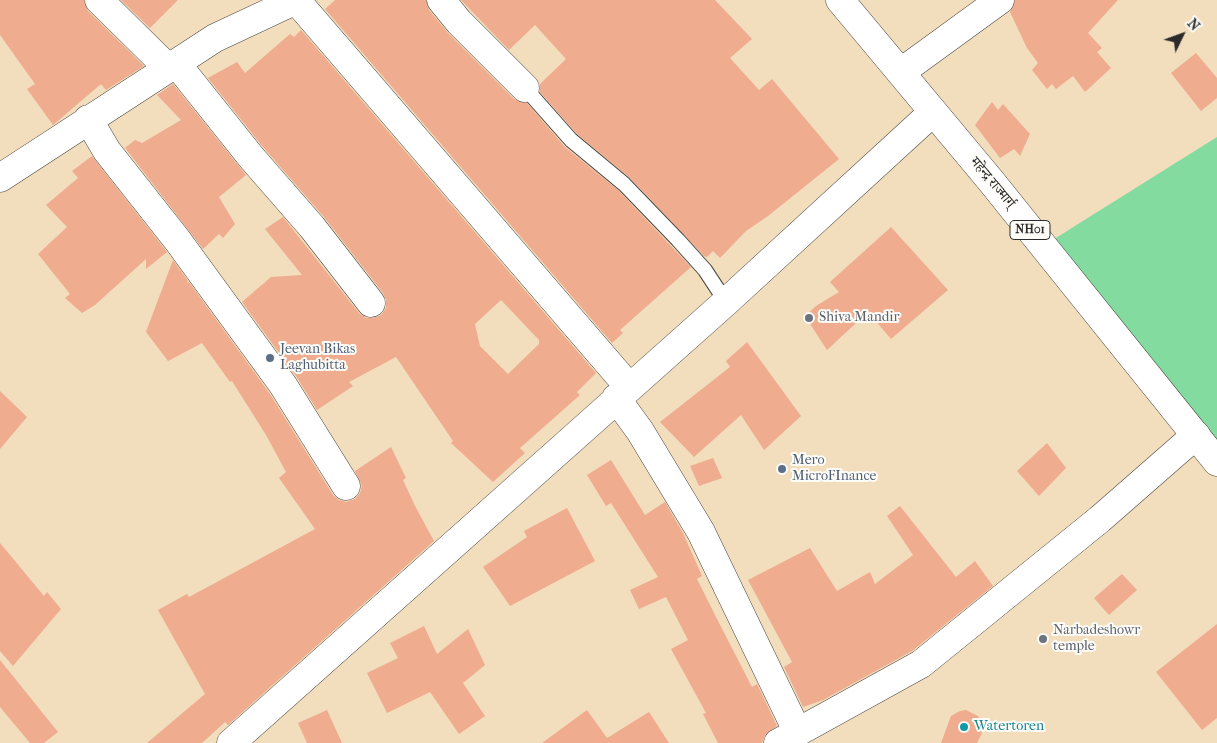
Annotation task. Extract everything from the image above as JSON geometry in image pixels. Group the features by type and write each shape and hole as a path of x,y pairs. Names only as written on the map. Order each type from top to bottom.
{"main road":[{"path":"99,0 172,66 312,227 371,303"},
{"path":"0,178 215,38 296,0 623,392 640,431 701,532 787,737 921,664 1100,519 1196,435"},
{"path":"441,0 459,22 525,88"},
{"name":"महेन्द्र राज्मार्ग्","path":"840,0 1217,462"},
{"path":"900,72 1000,0"},
{"path":"231,743 726,302 933,112"},
{"path":"88,119 112,159 178,241 283,385 346,486"}],"lane":[{"path":"525,88 572,140 624,184 678,240 705,270 726,302"}],"green space":[{"path":"1217,137 1217,462 1043,246"}],"building":[{"path":"0,0 84,0 88,11 144,66 106,90 101,84 53,125 27,89 35,84 0,35"},
{"path":"121,0 178,0 150,28"},
{"path":"335,0 426,0 429,10 448,33 514,99 527,103 565,147 618,190 691,267 620,330 623,333 612,343 325,9"},
{"path":"461,0 715,0 752,39 730,58 759,90 772,79 839,159 768,216 746,231 720,258 713,251 707,257 704,256 630,178 577,134 540,92 540,84 566,59 535,25 509,50"},
{"path":"1015,0 1118,0 1088,33 1102,48 1097,52 1111,68 1085,92 1073,76 1056,89 1052,84 1047,89 1032,70 1038,63 1027,48 1010,12"},
{"path":"301,30 596,373 577,392 580,395 520,448 525,453 493,482 451,443 453,441 396,357 349,382 353,386 317,410 296,376 242,302 271,277 302,275 265,229 283,217 359,313 366,318 374,318 381,315 386,308 386,300 383,293 324,217 263,147 208,78 237,62 245,73 290,34 294,37","holes":["501,300 539,340 539,344 508,374 480,346 475,324"]},
{"path":"1196,53 1217,78 1217,98 1201,111 1171,73"},
{"path":"173,84 246,175 219,197 235,224 223,238 219,234 203,249 125,148 135,140 142,143 181,120 157,95"},
{"path":"992,102 998,110 1003,104 1030,134 1020,156 1014,149 1000,158 975,125"},
{"path":"92,156 167,252 146,269 146,259 95,305 82,313 65,298 70,294 38,254 67,227 46,205 78,178 72,171"},
{"path":"891,227 948,290 891,339 868,312 827,350 805,316 816,306 839,292 830,282"},
{"path":"173,260 188,281 187,283 189,282 270,394 333,495 339,500 346,502 355,499 360,493 362,486 355,471 391,447 406,478 403,480 434,541 228,725 225,722 202,743 147,743 205,694 158,610 187,594 189,597 315,529 279,478 286,472 266,435 232,381 230,382 202,343 168,361 146,332"},
{"path":"747,342 801,416 764,450 741,415 694,457 660,422 730,367 726,361"},
{"path":"0,391 27,417 0,449"},
{"path":"1047,443 1066,468 1039,496 1017,471"},
{"path":"713,458 722,478 699,486 690,466"},
{"path":"611,460 645,515 665,502 683,533 702,576 697,579 752,687 757,684 777,726 765,735 762,743 718,743 703,714 706,713 671,649 688,640 666,597 639,609 630,590 658,577 611,503 606,506 587,475"},
{"path":"900,506 956,577 975,561 993,586 912,651 823,700 803,707 784,667 792,662 748,580 810,548 837,591 870,572 875,584 913,555 887,516"},
{"path":"567,508 595,561 510,606 483,567 527,537 524,531"},
{"path":"0,543 44,596 47,592 61,609 13,666 0,651"},
{"path":"1122,574 1137,590 1109,615 1094,598"},
{"path":"1217,624 1217,718 1202,730 1156,672"},
{"path":"424,626 437,654 468,629 485,665 463,683 485,716 459,734 430,692 387,713 367,673 398,658 390,643"},
{"path":"0,660 58,732 44,743 30,743 0,707"},
{"path":"327,710 342,743 307,743 298,723"},
{"path":"587,710 607,738 649,712 669,743 542,743"},
{"name":"Watertoren","path":"966,710 978,716 981,721 982,733 977,743 941,743 951,716"}],"place":[{"name":"Shiva Mandir","path":"809,318"},
{"name":"Jeevan Bikas Laghubitta","path":"270,358"},
{"name":"Mero MicroFInance","path":"782,469"},
{"name":"Narbadeshowr temple","path":"1043,639"},
{"name":"Watertoren","path":"964,727"}]}
